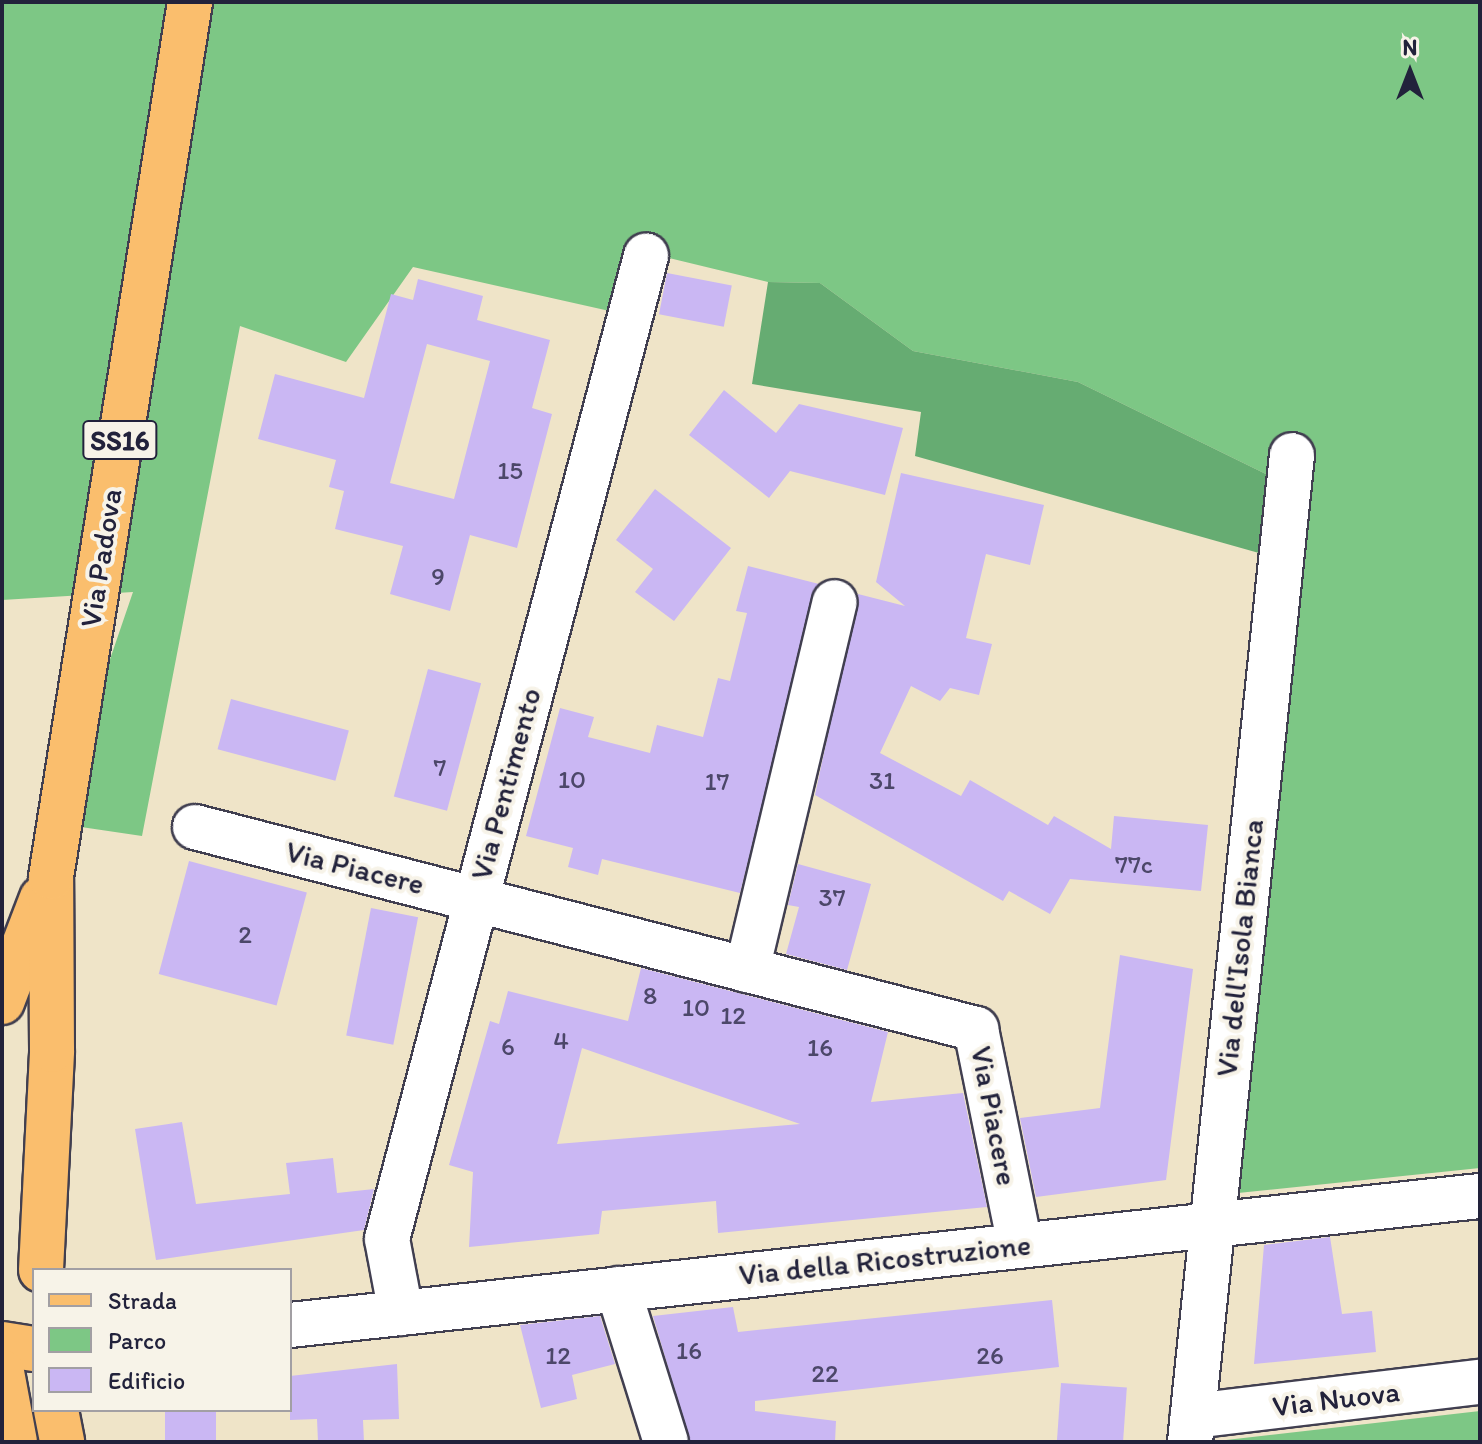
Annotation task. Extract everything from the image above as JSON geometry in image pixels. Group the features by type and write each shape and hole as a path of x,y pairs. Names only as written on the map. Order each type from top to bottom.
{"main road":[{"name":"Via Padova","path":"41,1268 52,1050 51,877 190,2"},
{"name":"Via Padova","path":"2,1002 51,877"},
{"path":"2,1344 32,1349"},
{"path":"2,1372 15,1442"},
{"path":"56,1412 62,1442"}],"street":[{"name":"Via Pentimento","path":"401,1313 387,1239 646,256"},
{"name":"Via dell'Isola Bianca","path":"1191,1429 1292,455"},
{"path":"747,970 835,602"},
{"name":"Via Piacere","path":"195,827 976,1029 1020,1246"},
{"name":"Via della Ricostruzione","path":"292,1325 1480,1196"},
{"path":"618,1289 666,1442"},
{"name":"Via Nuova","path":"1191,1429 1480,1382"}],"green space":[{"path":"2,2 1480,2 1480,1168 1209,1196 1276,479 1078,382 913,351 820,283 768,282 636,250 614,312 413,267 346,362 240,326 142,836 54,823 133,592 2,600"},
{"path":"768,282 820,283 913,351 1078,382 1276,479 1266,555 915,456 921,412 752,384"},
{"path":"1480,1411 1480,1442 1226,1442 1226,1440"}],"building":[{"path":"667,273 732,286 724,327 659,314"},
{"path":"418,279 483,296 477,320 550,340 532,408 552,414 517,548 470,535 450,611 390,594 403,546 335,529 344,491 329,487 336,460 258,439 275,374 364,398 391,294 413,300","holes":["427,344 490,361 454,499 390,483"]},
{"path":"724,390 776,433 799,404 903,428 885,495 790,471 769,498 689,435"},
{"path":"901,473 1044,505 1030,565 986,554 966,638 992,644 979,695 950,688 940,701 911,686 880,753 961,796 970,780 1048,825 1054,816 1111,849 1114,816 1208,825 1201,891 1070,879 1050,914 1009,891 1003,901 815,795 858,594 905,606 876,582"},
{"path":"655,489 731,548 674,621 635,592 653,569 616,540"},
{"path":"748,566 819,584 740,893 602,859 598,875 568,867 573,848 526,836 560,708 594,717 588,737 650,753 657,725 703,737 718,678 730,681 747,613 736,611"},
{"path":"428,669 481,683 447,811 394,797"},
{"path":"231,699 349,731 335,781 218,749"},
{"path":"189,861 307,893 277,1006 159,974"},
{"path":"798,864 871,884 847,970 786,954 799,907 788,905"},
{"path":"371,908 418,917 393,1045 346,1036"},
{"path":"1120,955 1193,969 1166,1180 1036,1197 1020,1118 1100,1108"},
{"path":"641,968 888,1032 871,1102 963,1093 987,1207 718,1233 716,1201 602,1211 599,1234 469,1247 473,1172 449,1165 490,1021 499,1024 508,991 628,1021","holes":["582,1048 800,1124 557,1144"]},
{"path":"182,1122 196,1204 290,1194 286,1163 333,1158 337,1193 374,1189 364,1230 156,1260 135,1129"},
{"path":"1330,1237 1342,1314 1372,1311 1376,1352 1254,1364 1264,1245"},
{"path":"1052,1300 1059,1367 755,1401 755,1411 836,1421 835,1442 690,1442 653,1316 733,1307 738,1332"},
{"path":"600,1316 615,1364 572,1375 577,1399 541,1408 520,1325"},
{"path":"397,1364 399,1419 363,1420 364,1442 318,1442 317,1419 290,1420 292,1376"},
{"path":"1061,1383 1127,1388 1123,1442 1057,1442"},
{"path":"165,1412 216,1412 216,1442 165,1442"}]}
